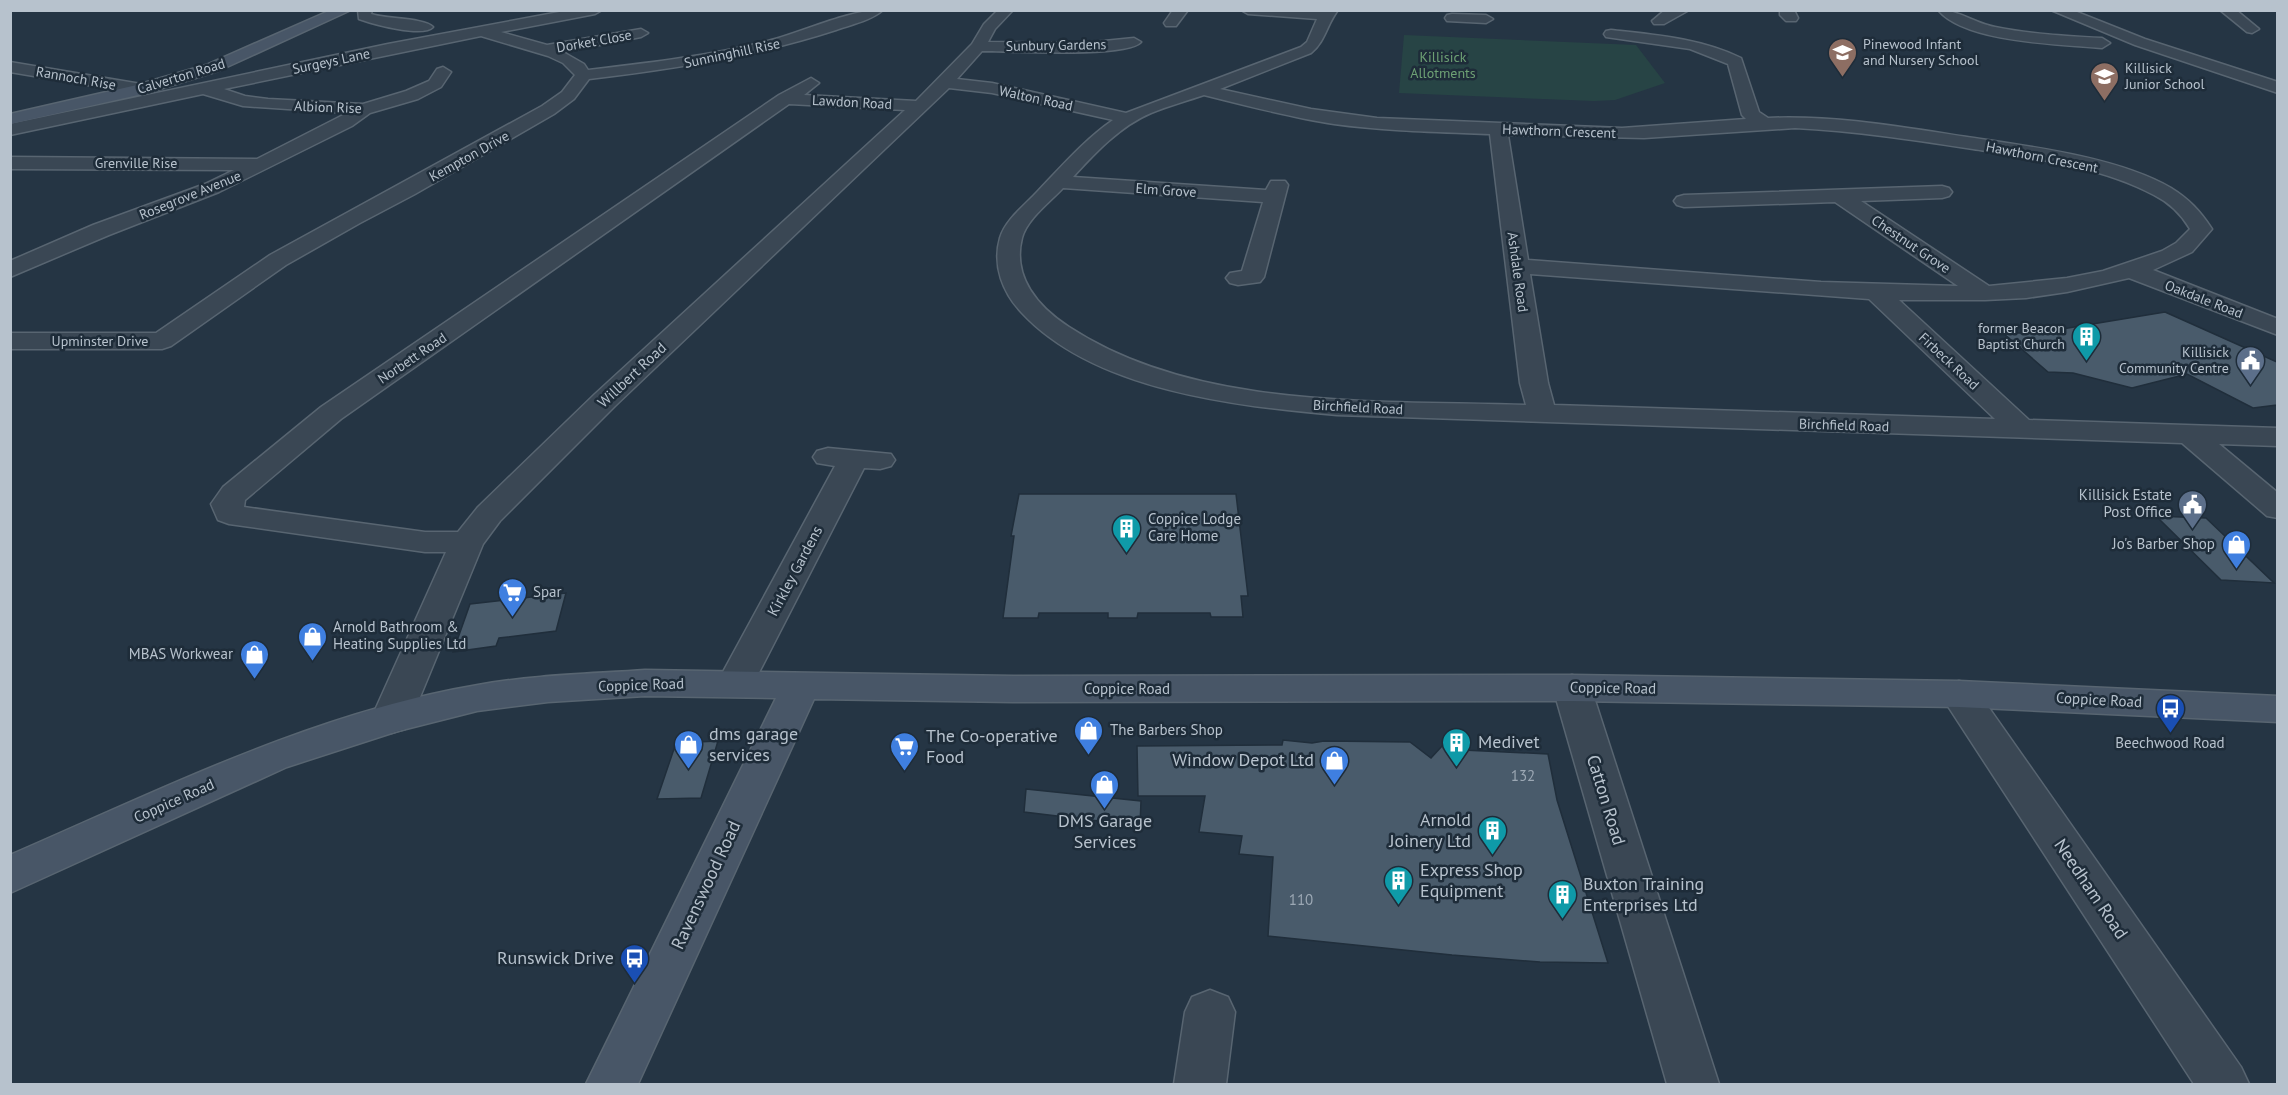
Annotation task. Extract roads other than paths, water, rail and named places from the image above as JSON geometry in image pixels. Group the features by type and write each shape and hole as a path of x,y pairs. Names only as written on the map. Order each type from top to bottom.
{"street":[{"name":"Calverton Road","path":"11,123 141,89 236,60 344,10"},
{"path":"365,10 364,16 377,20 426,27"},
{"name":"Sunninghill Rise","path":"583,75 657,67 745,52 812,33 876,10"},
{"name":"Willbert Road","path":"391,719 467,542 489,514 605,400 945,83 978,46 989,27 1006,10"},
{"path":"1171,23 1181,10"},
{"path":"1248,10 1329,13"},
{"path":"2058,10 2140,42 2277,88"},
{"path":"2227,10 2252,28"},
{"name":"Surgeys Lane","path":"11,123 68,119 205,88 588,11"},
{"path":"1946,11 1992,16"},
{"path":"1946,11 1950,17 1960,21 2022,41 2102,43"},
{"name":"Birchfield Road","path":"1329,13 1313,44 1306,50 1283,61 1126,118 1102,137 1033,208 1012,236 1006,263 1016,290 1027,306 1051,327 1085,350 1133,369 1210,391 1337,408 2277,437"},
{"path":"1452,18 1468,15 1486,19"},
{"path":"480,31 547,50 578,66 583,75"},
{"name":"Dorket Close","path":"547,50 641,33"},
{"path":"1611,34 1692,45 1717,52 1735,61 1751,115 1763,123"},
{"name":"Sunbury Gardens","path":"978,46 1084,48 1133,42"},
{"name":"Rannoch Rise","path":"10,67 141,89"},
{"name":"Albion Rise","path":"205,88 243,101 364,109 412,95 435,84 443,72"},
{"name":"Kempton Drive","path":"245,284 278,260 552,109 572,94 583,75"},
{"name":"Norbett Road","path":"467,542 425,542 240,517 229,513 227,504 234,494 332,413 784,99 812,83"},
{"name":"Walton Road","path":"945,83 992,88 1126,118"},
{"name":"Hawthorn Crescent","path":"1202,89 1287,112 1338,120 1498,129 1646,133 1763,123 1823,124 1864,128 2068,160 2140,181 2161,190 2190,210 2198,219 2201,229 2196,238 2185,247 2164,258 2131,270 2053,286 1982,292 1876,292 1517,266"},
{"name":"Lawdon Road","path":"784,99 920,106"},
{"name":"Rosegrove Avenue","path":"10,270 101,230 212,188 346,122 364,109"},
{"name":"Ashdale Road","path":"1498,129 1534,383 1543,415"},
{"name":"Grenville Rise","path":"10,163 262,164"},
{"name":"Elm Grove","path":"1057,182 1277,191 1252,277 1239,278"},
{"name":"Chestnut Grove","path":"1684,201 1942,192"},
{"name":"Chestnut Grove","path":"1840,196 1982,292"},
{"name":"Oakdale Road","path":"2131,270 2277,328"},
{"name":"Upminster Drive","path":"10,341 162,341 245,284"},
{"name":"Firbeck Road","path":"1876,292 2023,430"},
{"path":"2192,436 2277,509"},
{"name":"Kirkley Gardens","path":"736,684 854,458"},
{"name":"Coppice Road","path":"10,875 273,757 391,719 477,698 548,689 645,683 1013,689 1572,688 1959,694 2277,709"},
{"name":"Ravenswood Road","path":"612,1084 801,685"},
{"name":"Catton Road","path":"1572,688 1694,1084"},
{"name":"Needham Road","path":"1959,694 2223,1084"},
{"path":"1200,1084 1210,1012"}],"place":[{"name":"Pinewood Infant and Nursery School","path":"1842,78"},
{"name":"Killisick Junior School","path":"2104,102"},
{"name":"former Beacon Baptist Church","path":"2086,362"},
{"name":"Killisick Community Centre","path":"2250,386"},
{"name":"Killisick Estate Post Office","path":"2193,530"},
{"name":"Coppice Lodge Care Home","path":"1127,554"},
{"name":"Jo's Barber Shop","path":"2236,570"},
{"name":"Spar","path":"512,618"},
{"name":"Arnold Bathroom & Heating Supplies Ltd","path":"312,662"},
{"name":"MBAS Workwear","path":"254,680"},
{"name":"Beechwood Road","path":"2170,734"},
{"name":"The Barbers Shop","path":"1089,756"},
{"name":"Medivet","path":"1457,768"},
{"name":"dms garage services","path":"688,770"},
{"name":"The Co-operative Food","path":"905,772"},
{"name":"Window Depot Ltd","path":"1335,786"},
{"name":"DMS Garage Services","path":"1105,810"},
{"name":"Arnold Joinery Ltd","path":"1492,856"},
{"name":"Express Shop Equipment","path":"1399,906"},
{"name":"Buxton Training Enterprises Ltd","path":"1562,920"},
{"name":"Runswick Drive","path":"635,984"}],"park label":[{"name":"Killisick Allotments","path":"1443,66"}]}
